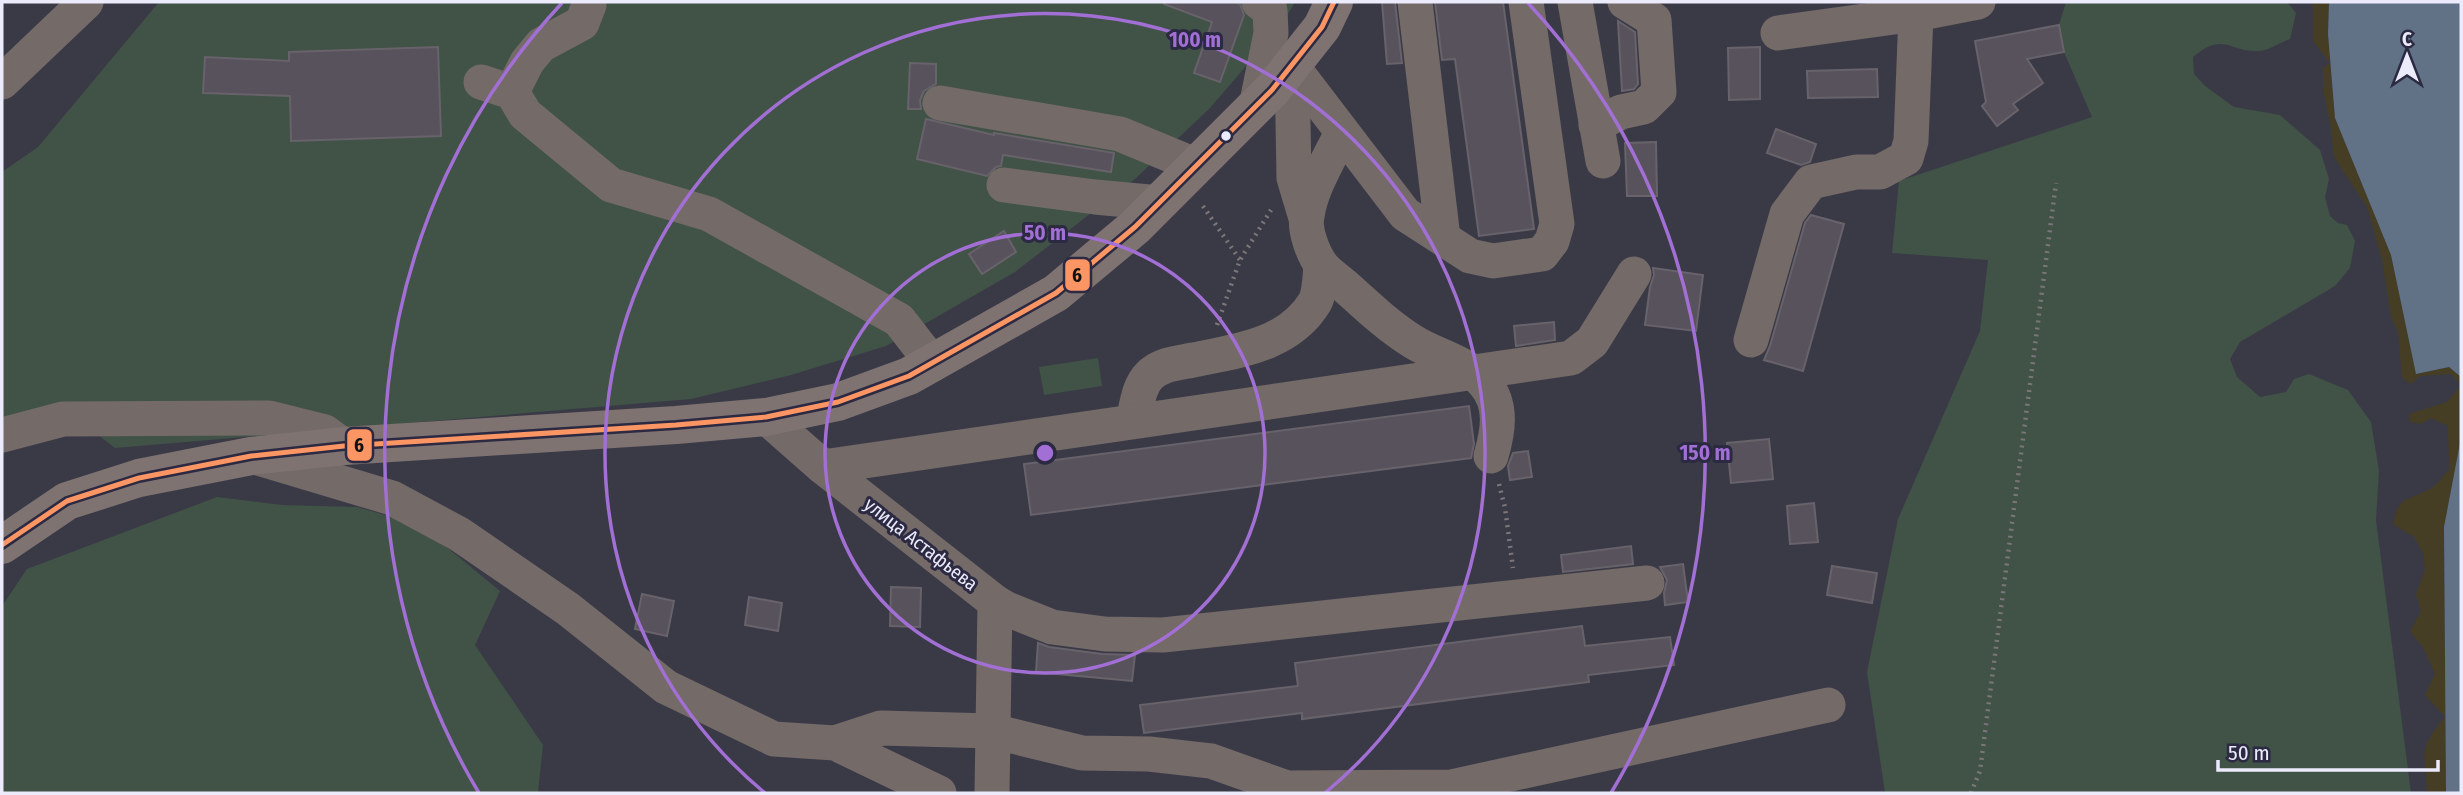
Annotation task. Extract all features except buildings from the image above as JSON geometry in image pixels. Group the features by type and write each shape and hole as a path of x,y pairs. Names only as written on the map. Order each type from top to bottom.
{"main road":[{"path":"2,545 67,501 139,478 251,456 344,446 676,425 766,416 838,402 909,376 1056,293 1135,227 1256,107 1322,27 1334,2"}],"street":[{"path":"2,82 86,2"},
{"path":"1256,107 1271,33 1270,10 1259,2"},
{"path":"1415,2 1443,237"},
{"path":"1292,66 1405,214 1469,256 1493,261 1542,254 1552,242 1557,224 1526,2"},
{"path":"1575,2 1595,125 1604,161"},
{"path":"1595,125 1621,112 1644,107 1659,92 1654,20 1625,2"},
{"path":"1779,33 1916,14 1978,2"},
{"path":"589,5 582,23 541,45 527,62 497,87 525,114 611,185 709,214 720,220 899,320 933,364"},
{"path":"1751,340 1787,214 1811,182 1856,172 1880,172 1906,158 1911,141 1916,14"},
{"path":"1292,66 1294,178 1310,242 1321,265 1376,314 1413,342 1473,372 1486,385 1496,408 1498,430 1491,456"},
{"path":"940,103 1120,134 1197,166"},
{"path":"1306,218 1312,197 1342,132"},
{"path":"1004,185 1160,203"},
{"path":"1133,421 1142,384 1150,374 1164,366 1254,348 1278,337 1297,323 1316,300 1321,265"},
{"path":"823,467 1571,358 1592,342 1634,274"},
{"name":"улица Астафьева","path":"766,416 823,467 995,602 992,793"},
{"path":"2,435 63,419 269,418 325,432 344,446"},
{"path":"2,455 63,419"},
{"path":"251,456 392,498 459,534 546,594 666,687 774,739 835,743 881,728 992,731 1082,753 1149,754 1211,761 1289,791 1451,787 1828,705"},
{"path":"995,602 1052,627 1105,634 1163,635 1647,583"},
{"path":"835,743 939,793"}],"path":[{"path":"1209,357 1240,260 1258,228 1294,178"},
{"path":"1971,793 1980,771 2056,183"},
{"path":"1225,240 1240,260"},
{"path":"1505,508 1516,597"}],"green space":[{"path":"159,2 1295,2 1282,24 1210,108 1135,179 1015,272 886,346 791,375 691,399 115,448 63,408 2,440 2,172 38,147"},
{"path":"2066,2 2287,2 2296,13 2290,39 2262,51 2212,45 2193,57 2194,74 2205,86 2234,107 2280,115 2320,150 2329,179 2325,197 2330,216 2338,223 2347,225 2355,241 2350,268 2335,286 2240,342 2230,359 2237,377 2260,397 2286,392 2294,379 2309,374 2348,390 2371,422 2379,471 2376,520 2411,793 1885,793 1867,672 1898,519 1980,331 1988,260 1892,253 1899,181 2092,117 2064,52 2059,25"},
{"path":"1098,358 1102,386 1044,395 1039,367"},
{"path":"217,497 282,505 357,507 420,525 500,591 475,645 543,745 538,793 2,793 2,606 27,569"}],"sand":[{"path":"2313,2 2329,2 2328,34 2335,118 2391,255 2416,374 2449,367 2461,377 2461,385 2451,374 2420,376 2411,384 2402,378 2398,332 2391,317 2382,259 2367,207 2334,157 2323,90 2323,68 2330,63 2313,41"},
{"path":"2461,386 2461,438 2444,527 2446,793 2427,793 2426,746 2445,717 2425,695 2435,674 2424,649 2410,631 2421,611 2416,594 2425,570 2423,553 2414,537 2393,524 2398,508 2404,501 2431,488 2449,469 2448,426 2431,418 2421,424 2410,422 2409,414 2447,402"}],"water":[{"path":"2329,2 2461,2 2461,377 2449,367 2416,374 2391,255 2335,118 2328,34"},
{"path":"2461,438 2461,793 2446,793 2444,527"}],"transit line":[{"name":"6","path":"2,545 67,501 139,478 251,456 344,446 766,417 838,402 909,376 1056,293 1135,227 1272,90 1322,27 1334,2"}]}
